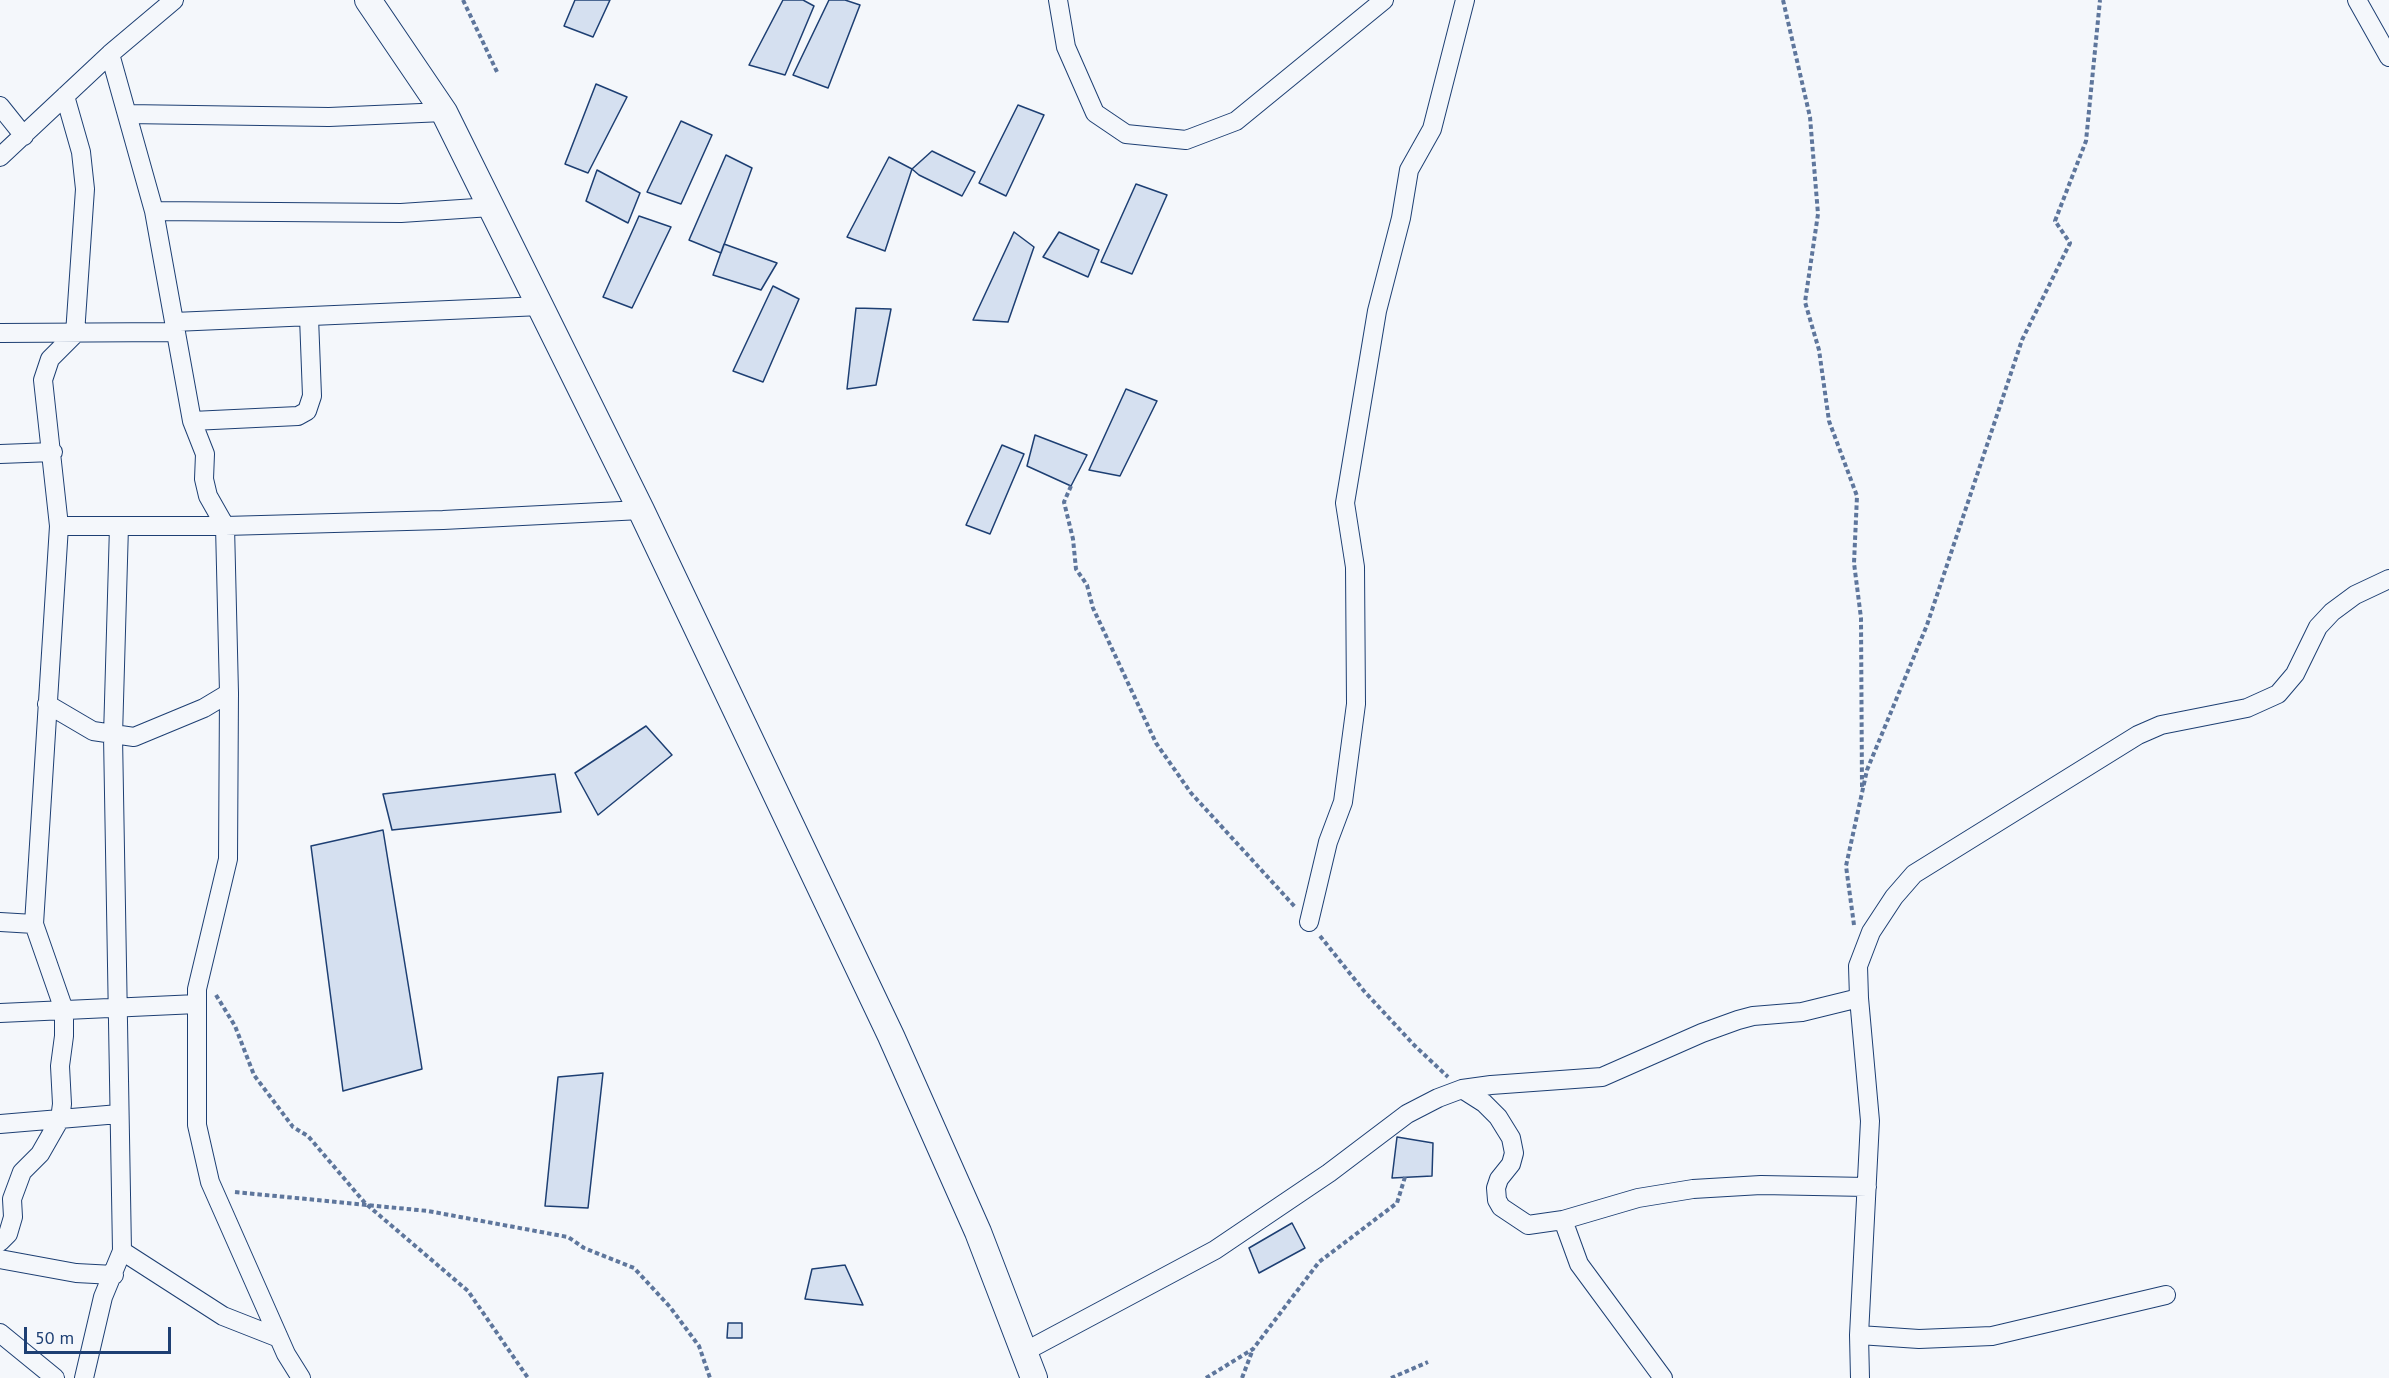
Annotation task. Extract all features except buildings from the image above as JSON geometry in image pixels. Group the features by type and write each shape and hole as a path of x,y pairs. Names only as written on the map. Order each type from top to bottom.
{"main road":[{"path":"368,0 444,112 641,510 891,1036 978,1232 1034,1378"}],"street":[{"path":"0,157 110,54 174,0"},
{"path":"1058,0 1066,47 1095,113 1126,134 1186,140 1236,121 1384,0"},
{"path":"1309,922 1328,843 1343,802 1356,704 1355,567 1345,503 1377,311 1401,219 1409,170 1432,129 1466,0"},
{"path":"2357,0 2389,57"},
{"path":"110,54 154,211 192,421 205,454 204,479 208,496 225,526 229,693 228,859 201,971 196,1004 197,1125 214,1191 279,1338 301,1378"},
{"path":"0,1242 8,1234 13,1217 12,1199 22,1172 40,1154 60,1119 62,1104 60,1066 64,1036 64,1010 34,924 59,526 53,452 43,380 50,360 75,333 85,189 81,152 65,96"},
{"path":"0,106 24,136"},
{"path":"127,114 329,117 444,112"},
{"path":"154,211 401,213 491,207"},
{"path":"0,333 75,333 309,316 541,306"},
{"path":"192,421 298,416 306,411 312,396 309,316"},
{"path":"0,454 53,452"},
{"path":"59,526 225,526 443,520 641,510"},
{"path":"84,1378 103,1297 122,1251 116,1008 114,736 120,526"},
{"path":"1860,1378 1859,1335 1870,1121 1858,998 1858,966 1871,932 1894,897 1914,874 2138,735 2161,725 2247,708 2278,694 2295,674 2318,627 2332,612 2355,595 2389,579"},
{"path":"47,704 93,731 114,736 134,737 204,708 229,693"},
{"path":"0,922 34,924"},
{"path":"1024,1352 1215,1250 1329,1173 1407,1114 1462,1089 1602,1077 1701,1032 1738,1020 1752,1016 1802,1012 1858,998"},
{"path":"0,1013 196,1004"},
{"path":"1462,1089 1484,1103 1498,1117 1511,1138 1514,1154 1511,1164 1499,1179 1496,1188 1497,1200 1501,1207 1528,1225 1563,1220 1638,1198 1693,1190 1761,1185 1868,1187"},
{"path":"0,1124 119,1114"},
{"path":"1563,1220 1579,1264 1663,1378"},
{"path":"122,1251 223,1317 279,1338"},
{"path":"0,1259 76,1273 114,1275"},
{"path":"1859,1335 1919,1339 1992,1336 2166,1295"},
{"path":"0,1333 55,1378"}],"path":[{"path":"463,0 498,74"},
{"path":"1783,0 1810,117 1818,214 1805,303 1819,350 1829,421 1857,496 1854,563 1861,618 1862,794"},
{"path":"1854,933 1846,866 1868,770 1927,625 2022,340 2070,243 2055,221 2086,141 2100,0"},
{"path":"1071,486 1064,502 1073,539 1076,569 1087,585 1093,608 1156,743 1191,793 1309,922 1364,991 1414,1046 1462,1089"},
{"path":"201,971 235,1026 254,1075 293,1127 308,1136 365,1203 468,1291 528,1378"},
{"path":"1242,1378 1253,1348 1319,1262 1397,1203 1405,1177"},
{"path":"214,1191 365,1203 428,1211 568,1237 584,1248 634,1268 670,1307 699,1346 710,1378"},
{"path":"1206,1378 1253,1348"},
{"path":"1391,1378 1428,1362"}]}
